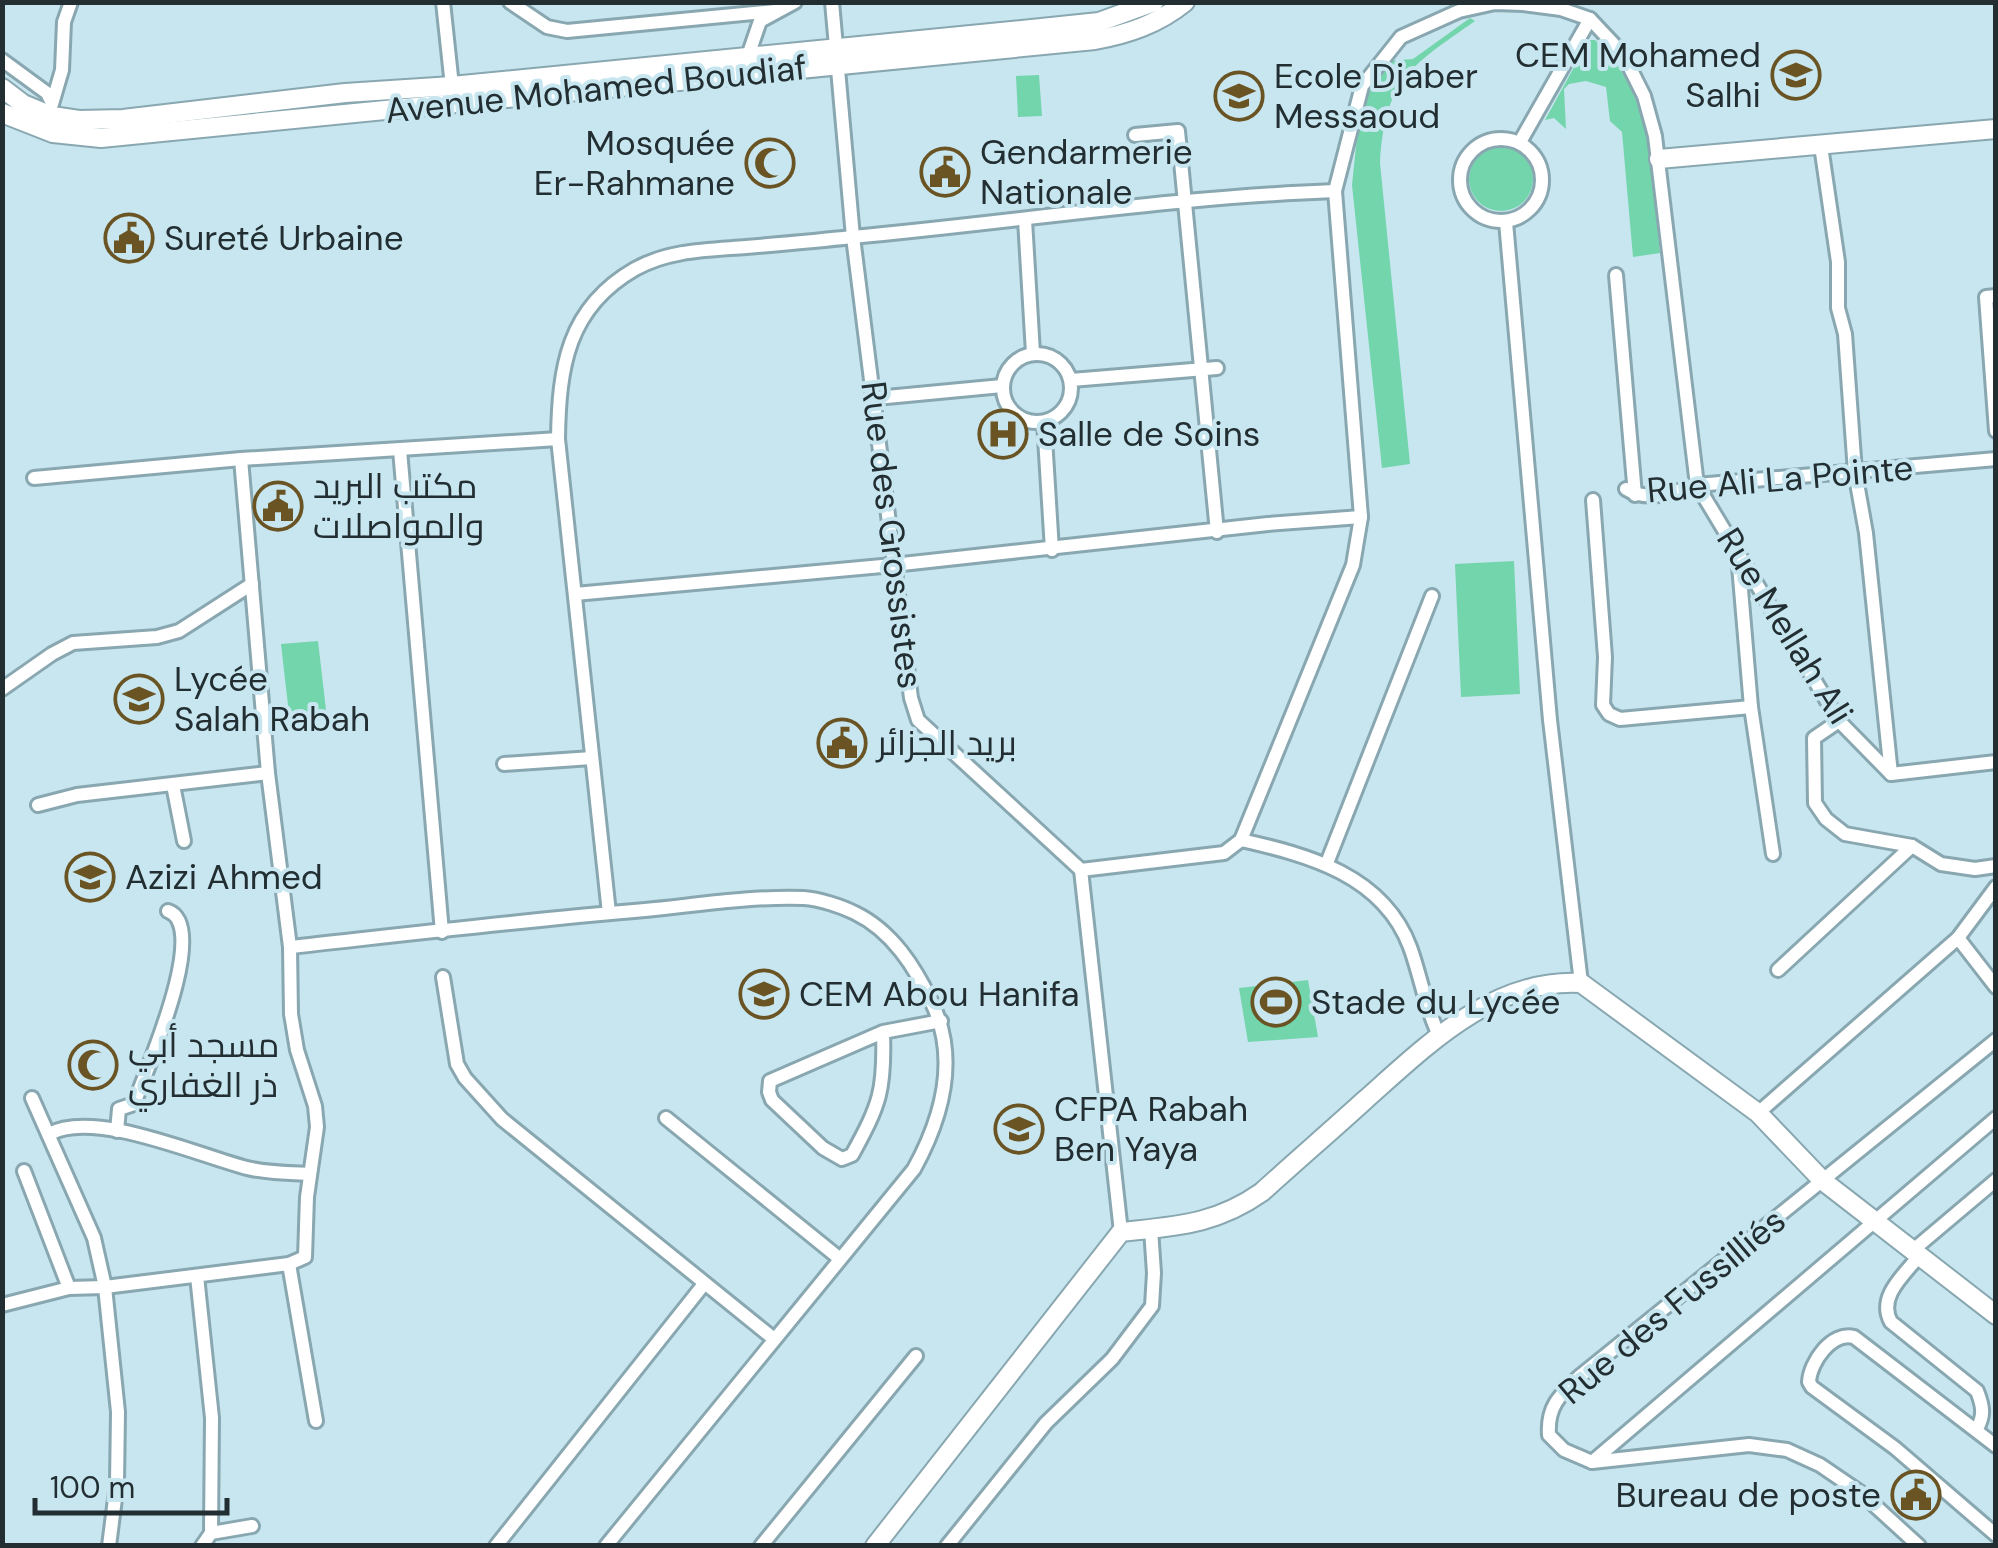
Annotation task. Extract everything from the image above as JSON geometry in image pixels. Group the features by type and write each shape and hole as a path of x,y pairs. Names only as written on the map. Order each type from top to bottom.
{"main road":[{"name":"Avenue Mohamed Boudiaf","path":"2,88 23,104 101,138 837,57 1099,22 1154,2"},
{"name":"Avenue Mohamed Boudiaf","path":"2,113 79,120 123,118 748,56 980,54 1124,34 1149,25 1185,2"},
{"path":"1659,159 1996,129"},
{"path":"874,1546 1120,1232 1198,1224 1238,1208 1262,1192 1439,1035 1508,995 1551,983 1581,983 1758,1113 1823,1182 1996,1315"}],"street":[{"path":"52,118 62,70 64,22 71,2"},
{"path":"443,2 452,86"},
{"path":"510,2 547,28 567,31 775,11"},
{"name":"Avenue Mohamed Boudiaf","path":"748,56 756,27 794,2"},
{"name":"Rue des Grossistes","path":"832,2 853,237 911,698 918,720 1081,870"},
{"path":"1120,1232 1081,870 1224,853 1241,840 1353,564 1361,518 1336,192 1362,86 1401,37 1459,11 1495,3 1561,9 1590,19 1623,54 1644,96 1659,159 1696,484"},
{"path":"1520,142 1590,19"},
{"path":"2,60 47,93 52,118"},
{"path":"1134,134 1178,131 1217,532"},
{"path":"1503,138 1520,142 1538,160 1542,190 1527,213 1506,222 1485,218 1471,208 1461,192 1460,180 1468,154 1479,145 1503,138"},
{"path":"1821,146 1838,262 1838,308 1845,334 1855,472 1866,533 1892,774 1996,762"},
{"path":"609,913 558,438 559,384 566,350 583,316 635,269 698,248 853,237 1184,202 1336,192"},
{"path":"1025,220 1033,353"},
{"path":"1506,222 1550,720 1581,983"},
{"name":"Rue Ali La Pointe","path":"1616,275 1631,492 1672,494 1696,484 1996,458"},
{"path":"1996,296 1986,297 1996,431"},
{"path":"1033,353 1053,357 1070,380 1071,394 1066,406 1044,422 1019,418 1004,398 1004,376 1015,361 1033,353"},
{"path":"1070,380 1217,368"},
{"path":"876,398 1002,386"},
{"path":"1044,422 1052,550"},
{"path":"34,478 558,438"},
{"path":"400,450 442,932"},
{"path":"2,1288 5,1304 69,1288 289,1264 305,1257 317,1127 291,1014 290,947 268,773 242,460"},
{"name":"Rue Mellah Ali","path":"1696,484 1839,721 1892,774"},
{"path":"1593,500 1605,657 1603,705 1609,714 1620,719 1752,707"},
{"path":"575,594 1361,518"},
{"path":"1737,549 1752,707 1773,854"},
{"path":"2,689 73,643 157,637 180,631 252,584"},
{"path":"1327,863 1432,596"},
{"path":"1839,721 1814,738 1815,803 1826,819 1845,834 1912,846 1940,864 1975,869 1996,866"},
{"path":"504,764 592,758"},
{"path":"38,806 77,795 268,773"},
{"path":"174,785 184,840"},
{"path":"1241,840 1327,863 1373,896 1408,942 1427,1011 1439,1035"},
{"path":"1778,970 1912,846"},
{"path":"1758,1113 1958,938 1996,888"},
{"path":"290,947 609,913 808,898 856,913 893,940 920,978 941,1021 944,1100 932,1136 914,1169 606,1546"},
{"path":"117,1131 119,1109 134,1104 174,995 184,942 182,924 168,911"},
{"path":"1958,938 1996,987"},
{"path":"443,977 452,1042 465,1078 502,1119 774,1339"},
{"path":"883,1032 881,1097 852,1156 842,1159 823,1148 772,1100 768,1092 770,1082 883,1032 941,1021"},
{"name":"Rue des Fussilliés","path":"1919,1546 1861,1493 1820,1464 1787,1450 1750,1445 1592,1462 1564,1450 1549,1435 1548,1415 1558,1397 1996,1040"},
{"path":"32,1098 94,1238 105,1287 118,1412 117,1483 109,1546"},
{"path":"666,1118 838,1258"},
{"path":"1592,1462 1996,1118"},
{"path":"48,1134 66,1124 117,1131 248,1168 310,1174"},
{"path":"24,1171 69,1288"},
{"path":"1976,1430 1982,1421 1983,1406 1977,1392 1891,1322 1885,1312 1886,1301 1916,1254 1996,1180"},
{"path":"947,1546 1046,1423 1112,1359 1152,1306 1151,1228"},
{"path":"289,1264 316,1421"},
{"path":"197,1276 212,1418 211,1533 202,1546"},
{"path":"496,1546 704,1284"},
{"path":"1996,1446 1854,1337 1846,1334 1837,1338 1808,1375 1808,1382 1818,1392 1895,1448 1996,1535"},
{"path":"760,1546 916,1356"},
{"path":"211,1533 252,1526"}],"green space":[{"path":"1470,18 1475,21 1405,77 1395,93 1383,135 1380,163 1410,464 1382,468 1352,185 1359,118 1370,87 1390,61 1413,59"},
{"path":"1589,40 1595,40 1614,61 1640,111 1652,167 1660,253 1633,257 1622,132 1610,121 1606,87 1586,81 1569,84 1564,89 1566,129 1554,118 1545,120"},
{"path":"1039,75 1042,116 1018,117 1016,76"},
{"path":"1501,147 1524,156 1533,179 1524,202 1501,211 1478,202 1469,179 1478,156"},
{"path":"1514,561 1520,694 1461,697 1455,564"},
{"path":"318,641 326,710 289,714 281,644"},
{"name":"Stade du Lycée","path":"1308,980 1318,1037 1248,1042 1239,988"}],"place":[{"name":"CEM Mohamed Salhi","path":"1796,75"},
{"name":"Ecole Djaber Messaoud","path":"1239,96"},
{"name":"Mosquée Er-Rahmane","path":"770,163"},
{"name":"Gendarmerie Nationale","path":"945,172"},
{"name":"Sureté Urbaine","path":"129,238"},
{"name":"Salle de Soins","path":"1003,434"},
{"name":"مكتب البريد والمواصلات","path":"278,506"},
{"name":"Lycée Salah Rabah","path":"139,699"},
{"name":"بريد الجزائر","path":"842,743"},
{"name":"Azizi Ahmed","path":"90,877"},
{"name":"CEM Abou Hanifa","path":"764,994"},
{"name":"Stade du Lycée","path":"1276,1002"},
{"name":"مسجد أبي ذر الغفاري","path":"93,1065"},
{"name":"CFPA Rabah Ben Yaya","path":"1019,1129"},
{"name":"Bureau de poste","path":"1916,1495"}]}
